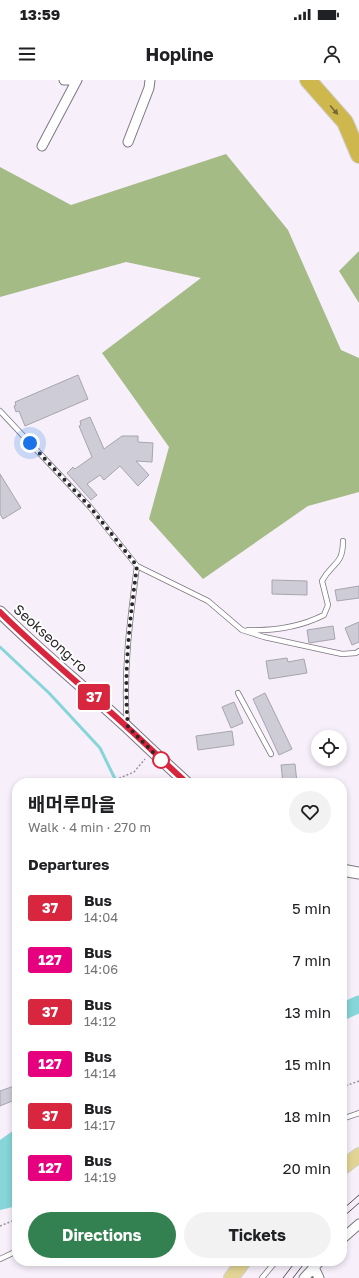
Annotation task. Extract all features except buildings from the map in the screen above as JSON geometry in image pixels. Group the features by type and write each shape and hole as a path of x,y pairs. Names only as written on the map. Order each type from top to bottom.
{"highway":[{"path":"308,80 344,122 359,155"}],"main road":[{"path":"347,1164 359,1155"},
{"path":"231,1278 240,1266"}],"street":[{"path":"64,80 70,80"},
{"path":"42,146 77,80"},
{"path":"128,142 149,88 150,80"},
{"name":"Seokseong-ro","path":"0,612 128,727 152,752 181,778"},
{"path":"347,871 359,873"},
{"path":"347,1235 359,1224"},
{"path":"304,1278 313,1266"},
{"path":"316,1266 319,1278"}],"lane":[{"path":"0,411 90,507 137,566 208,601 242,630 264,637 342,654 356,653 359,651"},
{"path":"242,630 268,631 290,627 324,615 328,604 322,581 341,558 343,553 343,541"},
{"path":"128,727 125,695 131,613 137,566"},
{"path":"238,693 271,754"},
{"path":"347,1117 359,1113"},
{"path":"0,1259 12,1253"},
{"path":"262,1278 272,1266"}],"path":[{"path":"120,778 134,772 152,752"},
{"path":"347,1085 359,1081"},
{"path":"0,1226 12,1222"}],"green space":[{"path":"226,154 288,230 341,350 359,358 359,492 308,506 203,579 149,519 169,447 102,353 201,278 126,262 0,297 0,167 71,205"},
{"path":"359,251 359,303 339,271"}],"water":[{"path":"12,1132 12,1207 0,1210 0,1140"}],"waterway":[{"path":"0,647 49,693 100,748 115,778"},
{"path":"347,1003 352,1007"},
{"path":"347,1010 359,1004"}],"tram line":[{"path":"347,1206 359,1195"},
{"path":"347,1214 359,1203"},
{"path":"283,1278 292,1266"},
{"path":"293,1278 302,1266"}],"bus line":[{"name":"37","path":"0,612 128,727 152,752 181,778"}],"route":[{"path":"30,443 90,507 137,566 131,613 125,695 128,727 161,760"}]}
